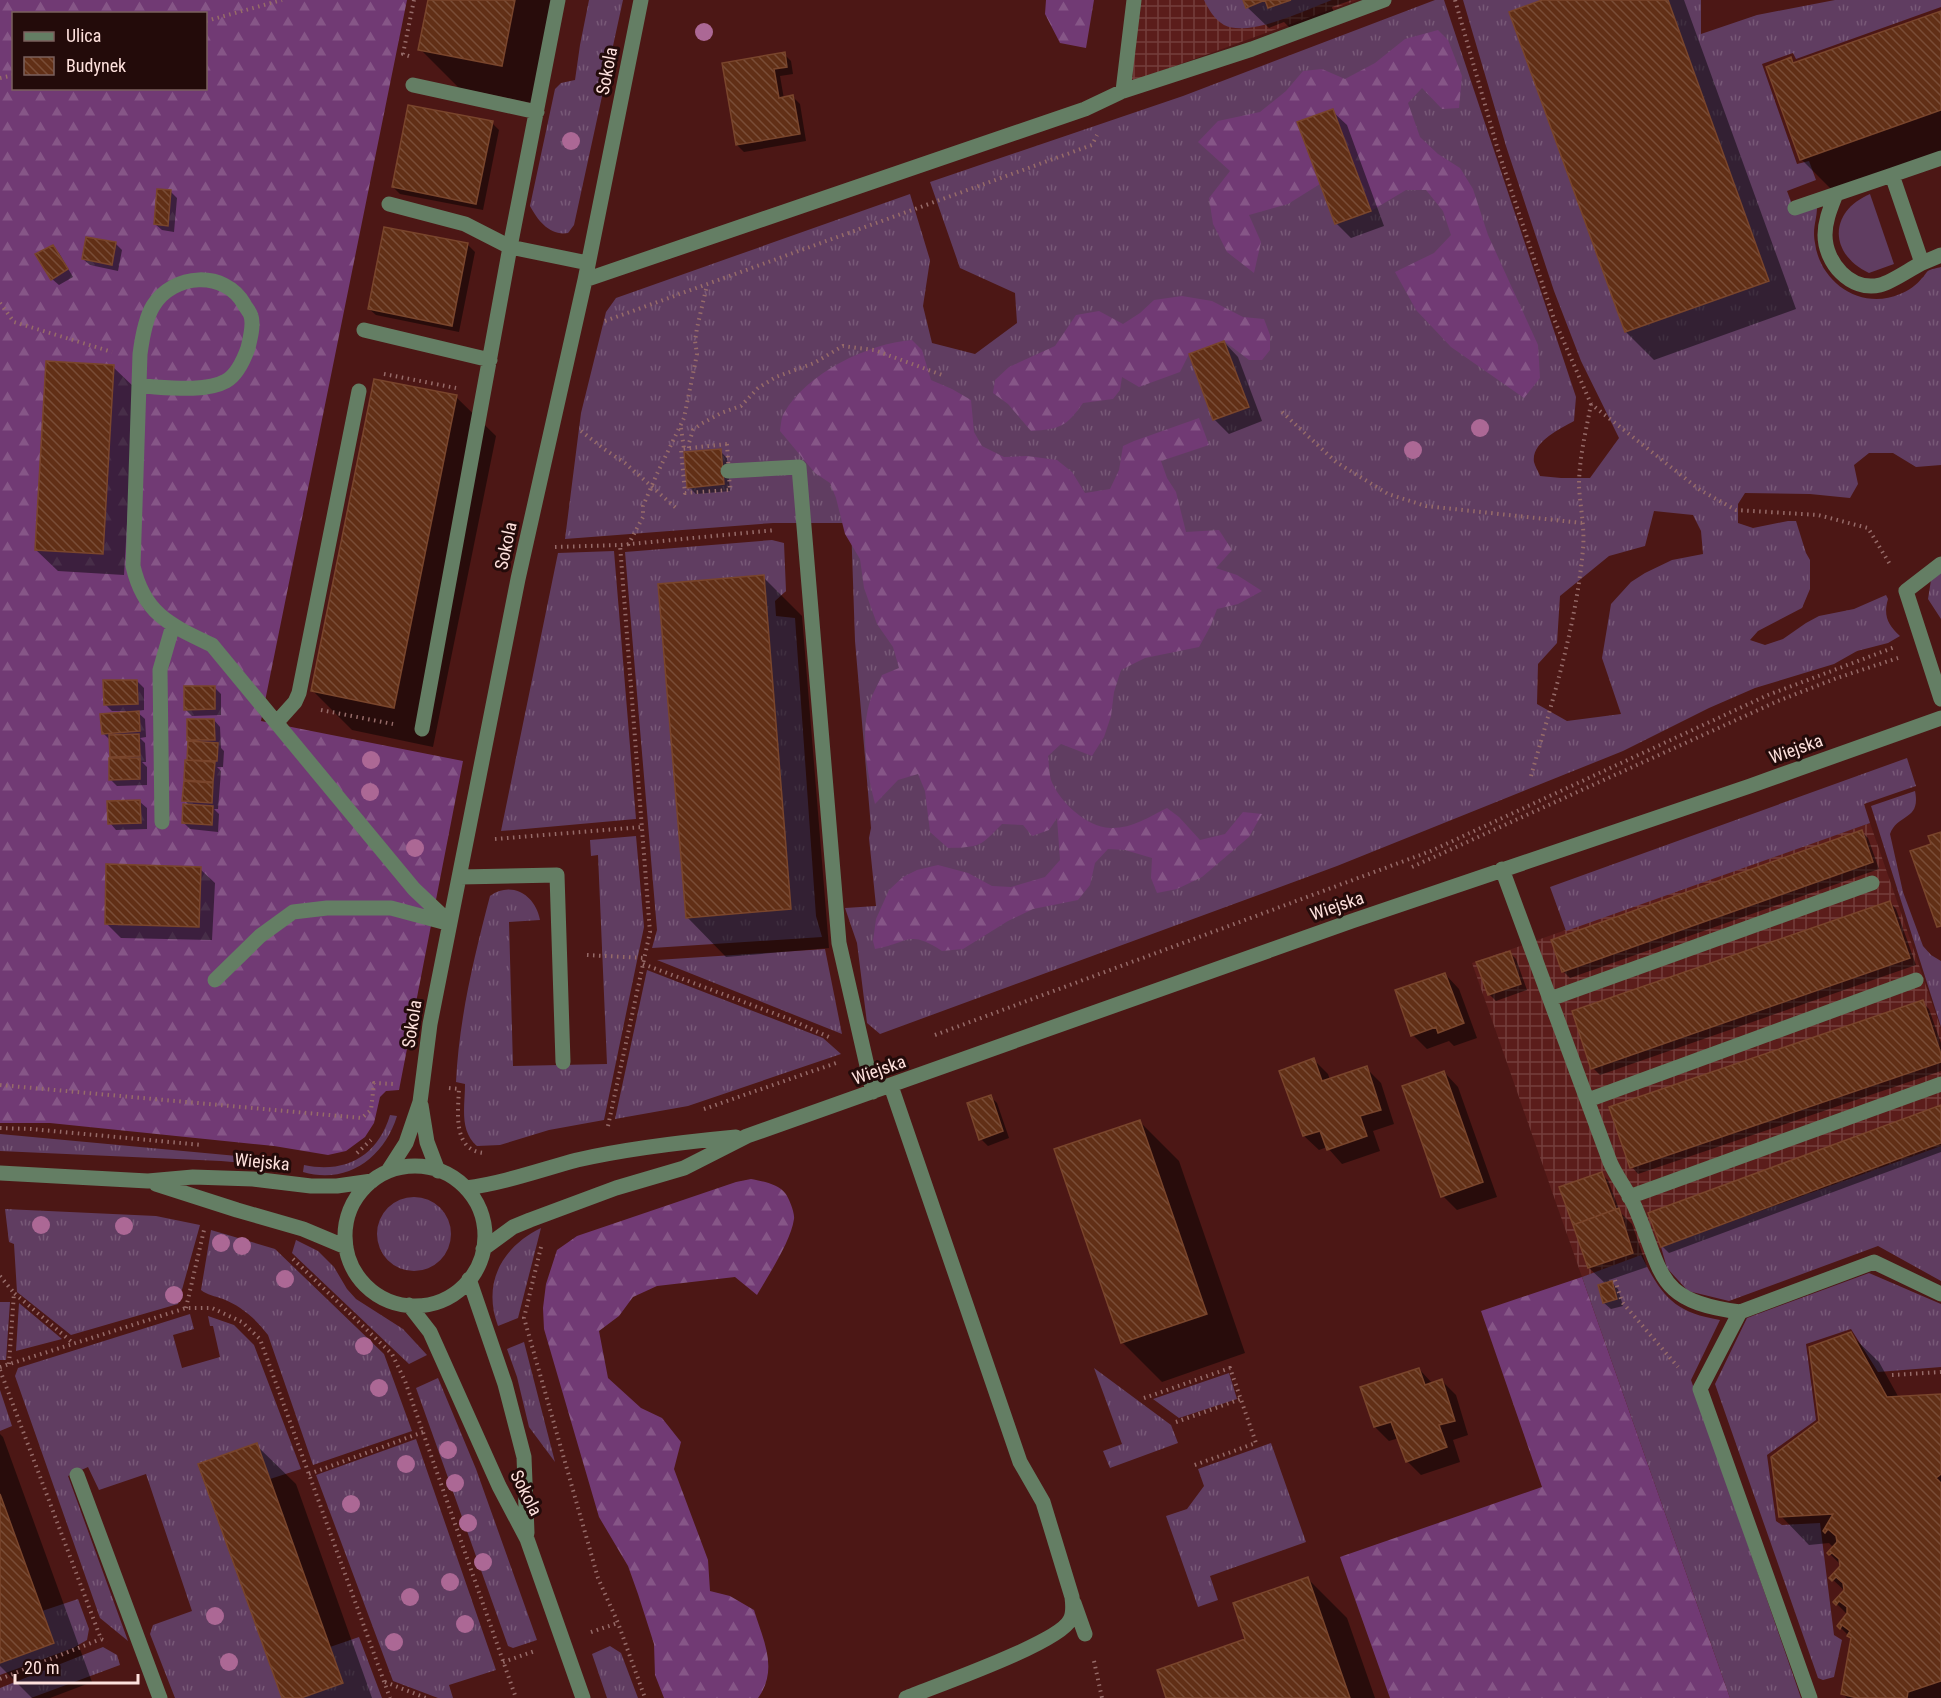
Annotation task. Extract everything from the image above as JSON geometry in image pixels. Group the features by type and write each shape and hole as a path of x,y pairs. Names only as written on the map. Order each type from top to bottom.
{"street":[{"path":"422,729 558,0"},
{"name":"Sokola","path":"388,1171 406,1143 420,1102 430,1024 518,579 585,280 641,0"},
{"path":"1124,91 1134,0"},
{"path":"585,280 1080,111 1124,91 1252,49 1384,0"},
{"path":"413,85 537,112"},
{"path":"1795,208 1941,158"},
{"path":"1892,175 1922,262"},
{"path":"1836,194 1827,218 1825,245 1833,263 1846,278 1866,286 1881,285 1922,262 1941,255"},
{"path":"389,204 465,224 510,248 588,262"},
{"path":"140,387 197,388 227,381 244,361 251,336 251,316 240,297 216,281 192,279 161,296 152,307 140,354 133,566 137,584 146,602 157,614 173,626 212,645 414,889 450,923"},
{"path":"364,330 490,360"},
{"path":"277,722 300,693 359,391"},
{"path":"728,471 799,467 839,943 873,1092"},
{"path":"1941,564 1906,591 1941,699"},
{"path":"162,822 160,670 173,626"},
{"name":"Wiejska","path":"483,1249 513,1227 616,1188 684,1168 747,1136 1502,869 1750,786 1941,718"},
{"path":"1502,869 1615,1173 1635,1206 1659,1270 1668,1284 1683,1297 1700,1304 1740,1312 1874,1262 1941,1294"},
{"path":"460,878 557,875 563,1062"},
{"path":"1551,999 1872,883"},
{"path":"215,980 260,936 293,912 327,908 391,908 450,923"},
{"path":"1588,1100 1916,980"},
{"path":"1629,1197 1941,1084"},
{"path":"891,1086 1020,1462 1043,1502 1085,1634"},
{"name":"Sokola","path":"420,1102 428,1143 438,1171"},
{"name":"Wiejska","path":"466,1188 492,1185 578,1160 680,1143 747,1136"},
{"path":"405,1166 422,1166 438,1171 453,1177 476,1201 485,1233 478,1265 469,1280 458,1291 443,1299 428,1304 409,1305 391,1301 374,1293 361,1280 351,1264 346,1247 345,1228 350,1210 358,1194 388,1171 405,1166"},
{"name":"Wiejska","path":"0,1173 148,1181 193,1177 252,1179 311,1186 337,1186 372,1181"},
{"name":"Wiejska","path":"148,1181 303,1229 346,1247"},
{"name":"Sokola","path":"469,1280 506,1384 522,1449 527,1539"},
{"name":"Sokola","path":"409,1305 430,1332 495,1475 527,1539 584,1698"},
{"path":"1740,1312 1700,1389 1810,1698"},
{"path":"77,1475 160,1698"},
{"path":"906,1698 1024,1651 1052,1636 1070,1622 1072,1597"}],"path":[{"path":"207,21 282,0"},
{"path":"414,0 403,54 414,57"},
{"path":"1455,0 1498,150 1554,319 1591,404 1700,490 1736,510 1818,514 1868,528 1906,591"},
{"path":"600,330 603,321 1092,146"},
{"path":"628,545 642,517 643,506 680,427 689,402 697,354 695,341 707,284"},
{"path":"0,303 14,322 110,352 140,354"},
{"path":"690,448 689,443 693,430 701,424 720,413 741,406 758,388 776,377 814,363 843,346 874,350 945,376"},
{"path":"386,375 483,393"},
{"path":"1531,776 1563,664 1572,621 1583,547 1579,484 1580,460 1591,404"},
{"path":"1282,412 1336,462 1388,494 1426,506 1582,523"},
{"path":"680,427 684,449"},
{"path":"576,439 578,428 604,450 625,463 676,508"},
{"path":"555,547 628,545 805,527"},
{"path":"553,558 558,536"},
{"path":"606,1132 650,932 620,545"},
{"path":"1405,870 1778,701 1923,644"},
{"path":"934,1036 1431,851 1768,695 1923,644"},
{"path":"343,714 396,724"},
{"path":"486,878 496,827"},
{"path":"494,839 642,827"},
{"path":"559,954 644,958"},
{"path":"642,964 789,1018 825,1034 867,1058"},
{"path":"697,1111 843,1061 867,1058"},
{"path":"448,1096 449,1082"},
{"path":"0,1085 354,1118"},
{"path":"608,1126 619,1124"},
{"path":"0,1128 208,1146"},
{"path":"347,1158 364,1147 375,1135"},
{"path":"481,1153 489,1153"},
{"path":"186,1308 206,1221"},
{"path":"542,1244 524,1318 598,1578 618,1623 645,1698"},
{"path":"289,1255 392,1354 405,1381 516,1698"},
{"path":"0,1276 14,1293 75,1344"},
{"path":"1615,1280 1622,1302 1681,1371 1700,1389"},
{"path":"9,1364 14,1293"},
{"path":"110,1643 101,1639 0,1369 9,1364 186,1308 212,1308 242,1322 260,1339 390,1698"},
{"path":"1144,1398 1230,1368 1256,1443 1191,1466"},
{"path":"1892,1375 1941,1372"},
{"path":"1176,1422 1241,1399"},
{"path":"309,1474 423,1432"},
{"path":"585,1634 618,1623"},
{"path":"1085,1634 1097,1668 1102,1698"},
{"path":"0,1679 101,1639"},
{"path":"503,1662 537,1650"},
{"path":"384,1681 426,1698"}],"shaded area":[{"path":"1140,0 1357,0 1131,82"},
{"path":"1870,823 1941,1029 1941,1146 1582,1277 1472,963"}],"green space":[{"path":"0,0 407,0 261,721 463,761 399,1090 386,1091 380,1097 374,1123 365,1137 346,1151 328,1155 274,1146 50,1123 0,1123"},
{"path":"589,0 623,0 574,225 568,233 562,233 545,226 530,206 555,89 561,83 575,80"},
{"path":"1046,0 1094,0 1086,48 1060,43 1045,14"},
{"path":"1204,0 1243,0 1246,8 1265,0 1268,8 1291,0 1332,0 1278,21 1248,28 1235,28 1217,20"},
{"path":"1435,0 1444,0 1576,397 1574,421 1542,442 1534,455 1534,464 1540,476 1590,478 1619,438 1581,361 1554,291 1506,146 1463,0 1701,0 1701,34 1757,15 1835,0 1941,0 1941,7 1796,59 1793,53 1762,64 1797,164 1809,161 1816,180 1787,191 1795,212 1817,207 1815,243 1825,270 1834,281 1845,290 1858,296 1871,299 1886,298 1912,288 1928,271 1941,267 1941,465 1916,467 1893,453 1869,453 1854,465 1858,484 1850,498 1810,494 1745,493 1738,504 1738,523 1753,528 1796,521 1810,560 1810,589 1802,608 1758,631 1750,640 1765,645 1783,639 1819,616 1854,609 1886,595 1888,620 1900,636 1888,643 1857,651 1834,664 1755,688 1623,751 1337,866 880,1034 867,1023 857,943 845,908 876,906 855,641 851,523 773,523 565,539 581,413 606,312 616,298 910,194 930,260 923,306 932,343 975,354 1017,323 1015,293 960,268 930,182 1183,96","holes":["1654,511 1693,515 1701,531 1703,554 1672,560 1645,573 1631,582 1611,604 1602,658 1621,714 1567,721 1537,704 1538,664 1557,643 1560,596 1609,556 1645,546"]},
{"path":"1438,30 1448,40 1462,76 1459,108 1442,109 1422,88 1408,103 1420,137 1438,154 1460,168 1473,189 1488,235 1538,345 1540,378 1524,398 1451,347 1416,310 1395,272 1434,253 1451,235 1443,211 1426,190 1406,190 1371,211 1333,109 1320,184 1288,204 1249,215 1261,242 1254,273 1227,252 1213,224 1209,198 1230,171 1198,142 1218,121 1260,112 1286,91 1303,71 1322,69 1345,79 1375,63 1405,39"},
{"path":"1870,194 1894,264 1869,273 1846,255 1839,233 1846,211"},
{"path":"1182,296 1212,301 1243,317 1264,319 1270,335 1270,350 1262,360 1249,360 1224,341 1189,354 1180,372 1139,387 1122,377 1120,390 1113,399 1083,403 1067,422 1056,428 1031,431 1008,404 993,393 995,380 1009,367 1055,346 1076,315 1099,311 1123,324 1154,300"},
{"path":"912,340 922,350 931,380 971,400 974,432 982,446 1004,457 1027,456 1057,460 1072,472 1085,493 1110,489 1119,470 1123,446 1199,418 1209,445 1161,461 1167,478 1176,492 1186,532 1219,530 1232,550 1216,568 1237,575 1262,591 1238,604 1217,609 1199,647 1145,658 1121,670 1104,737 1092,756 1061,744 1048,756 1050,777 1060,796 1074,812 1101,827 1125,827 1167,808 1179,817 1200,840 1225,834 1243,812 1262,814 1249,837 1202,877 1177,889 1157,893 1151,878 1152,858 1125,850 1108,849 1095,863 1090,885 1078,900 1033,909 1008,921 963,949 942,951 931,944 915,939 875,949 873,941 876,919 889,890 903,877 917,870 938,865 968,873 992,886 1011,887 1045,877 1060,860 1057,818 1049,830 1032,836 1023,825 1002,824 979,844 948,848 930,832 925,791 918,774 898,780 875,804 866,753 867,713 882,675 899,668 893,647 877,624 864,588 860,559 845,534 830,483 815,473 780,431 783,415 794,399 823,374 858,354 895,342"},
{"path":"772,540 784,543 786,591 775,601 776,616 795,618 816,916 822,937 652,948 657,930 625,552"},
{"path":"614,551 636,819 501,831 558,553"},
{"path":"1941,571 1941,619 1928,599 1931,580"},
{"path":"1907,758 1916,786 1864,804 1870,823 1566,931 1550,887"},
{"path":"1915,791 1915,807 1894,827 1890,834 1903,892 1923,946 1941,961 1941,1027 1871,806"},
{"path":"636,836 644,927 604,1120 549,1130 500,1145 477,1146 471,1140 465,1125 465,1084 456,1082 464,1012 490,896 498,891 507,890 522,893 534,904 540,920 509,922 513,1066 607,1064 598,855 591,856 590,840"},
{"path":"825,949 842,1034 657,960"},
{"path":"647,970 823,1038 841,1054 688,1106 615,1119"},
{"path":"390,1115 397,1116 391,1131 373,1156 362,1165 334,1175 303,1172 304,1165 333,1167 358,1159 377,1141"},
{"path":"0,1134 280,1160 278,1166 221,1161 0,1151"},
{"path":"1941,1146 1941,1281 1878,1246 1729,1301 1688,1291 1667,1268 1661,1247"},
{"path":"751,1179 769,1183 782,1190 787,1195 794,1216 784,1248 757,1295 735,1277 657,1286 633,1297 619,1316 599,1331 608,1378 641,1408 662,1418 681,1442 674,1469 708,1560 710,1591 730,1596 754,1610 767,1654 768,1676 758,1698 664,1698 655,1675 654,1644 638,1594 628,1566 599,1517 544,1329 543,1308 546,1284 557,1250 577,1236 736,1182"},
{"path":"414,1197 435,1203 445,1213 451,1234 445,1255 435,1265 414,1271 393,1265 383,1255 377,1234 383,1213 393,1203"},
{"path":"5,1209 156,1216 200,1225 178,1304 71,1335 17,1292 14,1244 9,1242"},
{"path":"541,1228 518,1318 498,1326 492,1295 499,1268 516,1245"},
{"path":"211,1230 275,1249 384,1354 412,1431 313,1465 268,1335 242,1309 201,1290"},
{"path":"296,1240 318,1251 334,1267 356,1299 403,1329 427,1355 409,1364 292,1253"},
{"path":"1641,1255 1656,1281 1671,1300 1691,1312 1720,1320 1691,1380 1801,1698 1730,1698 1582,1277"},
{"path":"1869,1273 1941,1304 1941,1367 1878,1372 1851,1329 1806,1344 1816,1420 1767,1455 1776,1521 1782,1525 1820,1523 1834,1635 1842,1640 1834,1677 1823,1680 1818,1678 1715,1384 1747,1318"},
{"path":"1582,1277 1730,1698 1390,1698 1340,1557 1542,1487 1481,1311"},
{"path":"0,1302 10,1302 6,1360 0,1360"},
{"path":"19,1303 62,1339 16,1351"},
{"path":"190,1314 194,1329 173,1335 182,1368 220,1357 213,1326 210,1326 208,1316 234,1325 254,1345 301,1469 270,1479 198,1465 282,1698 175,1698 150,1634 153,1625 192,1611 146,1474 99,1490 88,1467 68,1476 128,1641 100,1618 15,1376 18,1368"},
{"path":"524,1342 555,1462 529,1427 517,1377 507,1349"},
{"path":"1094,1368 1171,1425 1178,1443 1110,1468 1103,1451 1122,1444"},
{"path":"1229,1373 1237,1399 1179,1418 1153,1399"},
{"path":"438,1378 476,1469 537,1640 513,1648 508,1646 416,1388"},
{"path":"0,1390 12,1426 0,1431"},
{"path":"416,1439 496,1670 449,1685 453,1698 438,1698 393,1681 316,1475"},
{"path":"1271,1443 1306,1542 1210,1576 1218,1600 1198,1607 1166,1516 1187,1509 1204,1486 1198,1469"},
{"path":"78,1599 89,1629 87,1640 73,1648 0,1675 0,1663 42,1611"},
{"path":"359,1637 382,1698 301,1698 342,1683 330,1647"},
{"path":"610,1646 621,1653 638,1698 607,1698 592,1654"},
{"path":"103,1647 117,1655 120,1665 31,1698 0,1698 0,1688"}],"building":[{"path":"428,0 515,0 502,66 418,50"},
{"path":"1243,0 1265,0 1246,8"},
{"path":"1265,0 1291,0 1268,8"},
{"path":"1542,0 1668,0 1769,281 1625,332 1509,12"},
{"path":"1941,11 1941,110 1800,160 1766,67 1791,57 1793,63"},
{"path":"785,52 787,67 774,69 779,98 793,95 800,134 736,145 722,63"},
{"path":"408,105 493,121 476,204 392,187"},
{"path":"1333,109 1371,211 1335,224 1297,122"},
{"path":"157,189 171,190 168,226 154,224"},
{"path":"384,227 468,243 452,326 368,309"},
{"path":"86,237 116,242 112,265 82,259"},
{"path":"53,245 68,269 51,280 35,254"},
{"path":"1224,341 1249,407 1213,420 1189,354"},
{"path":"46,361 114,365 103,554 35,550"},
{"path":"374,379 457,395 394,708 311,691"},
{"path":"721,449 724,484 687,488 684,452"},
{"path":"764,575 791,909 686,918 658,584"},
{"path":"103,680 137,680 138,704 104,705"},
{"path":"184,686 215,686 215,709 184,710"},
{"path":"139,711 140,731 102,734 100,714"},
{"path":"187,719 214,719 215,740 187,740"},
{"path":"139,734 140,756 110,757 109,735"},
{"path":"188,741 218,743 217,761 187,760"},
{"path":"109,758 140,758 140,779 109,780"},
{"path":"185,760 215,762 213,782 184,780"},
{"path":"184,781 213,783 212,803 182,801"},
{"path":"140,800 141,823 108,824 107,801"},
{"path":"183,804 213,806 212,825 182,823"},
{"path":"1862,830 1873,862 1562,972 1551,940"},
{"path":"1941,832 1941,926 1937,927 1910,851 1931,844 1928,836"},
{"path":"106,864 201,867 199,927 105,924"},
{"path":"1890,901 1910,958 1591,1069 1572,1011"},
{"path":"1510,951 1521,984 1488,995 1476,962"},
{"path":"1445,973 1464,1023 1438,1033 1436,1027 1411,1036 1395,990"},
{"path":"1923,1000 1941,1054 1941,1062 1630,1168 1609,1107"},
{"path":"1314,1058 1322,1081 1367,1066 1381,1110 1360,1116 1367,1136 1327,1150 1320,1131 1303,1136 1279,1071"},
{"path":"1444,1071 1483,1182 1441,1197 1402,1086"},
{"path":"991,1095 1003,1131 979,1140 967,1103"},
{"path":"1941,1105 1941,1143 1661,1247 1648,1213"},
{"path":"1140,1120 1207,1314 1121,1343 1054,1149"},
{"path":"1602,1172 1616,1209 1573,1225 1559,1187"},
{"path":"1619,1208 1633,1253 1588,1268 1573,1225"},
{"path":"1612,1281 1617,1299 1603,1303 1598,1285"},
{"path":"1851,1332 1887,1397 1941,1394 1941,1474 1936,1478 1941,1483 1941,1681 1908,1692 1907,1698 1857,1698 1841,1694 1851,1638 1847,1636 1850,1631 1842,1625 1840,1629 1837,1626 1847,1613 1847,1607 1839,1601 1836,1605 1833,1602 1844,1590 1843,1583 1836,1577 1832,1581 1829,1578 1840,1566 1839,1559 1832,1553 1829,1555 1827,1553 1837,1542 1836,1536 1828,1529 1825,1533 1823,1531 1833,1514 1779,1517 1771,1457 1819,1421 1809,1347"},
{"path":"1419,1368 1425,1385 1442,1379 1455,1421 1439,1425 1447,1447 1406,1462 1391,1422 1374,1427 1360,1387"},
{"path":"257,1443 343,1683 301,1698 282,1698 198,1464"},
{"path":"0,1494 54,1643 0,1663"},
{"path":"1308,1577 1350,1698 1166,1698 1157,1670 1245,1639 1233,1603"}]}
